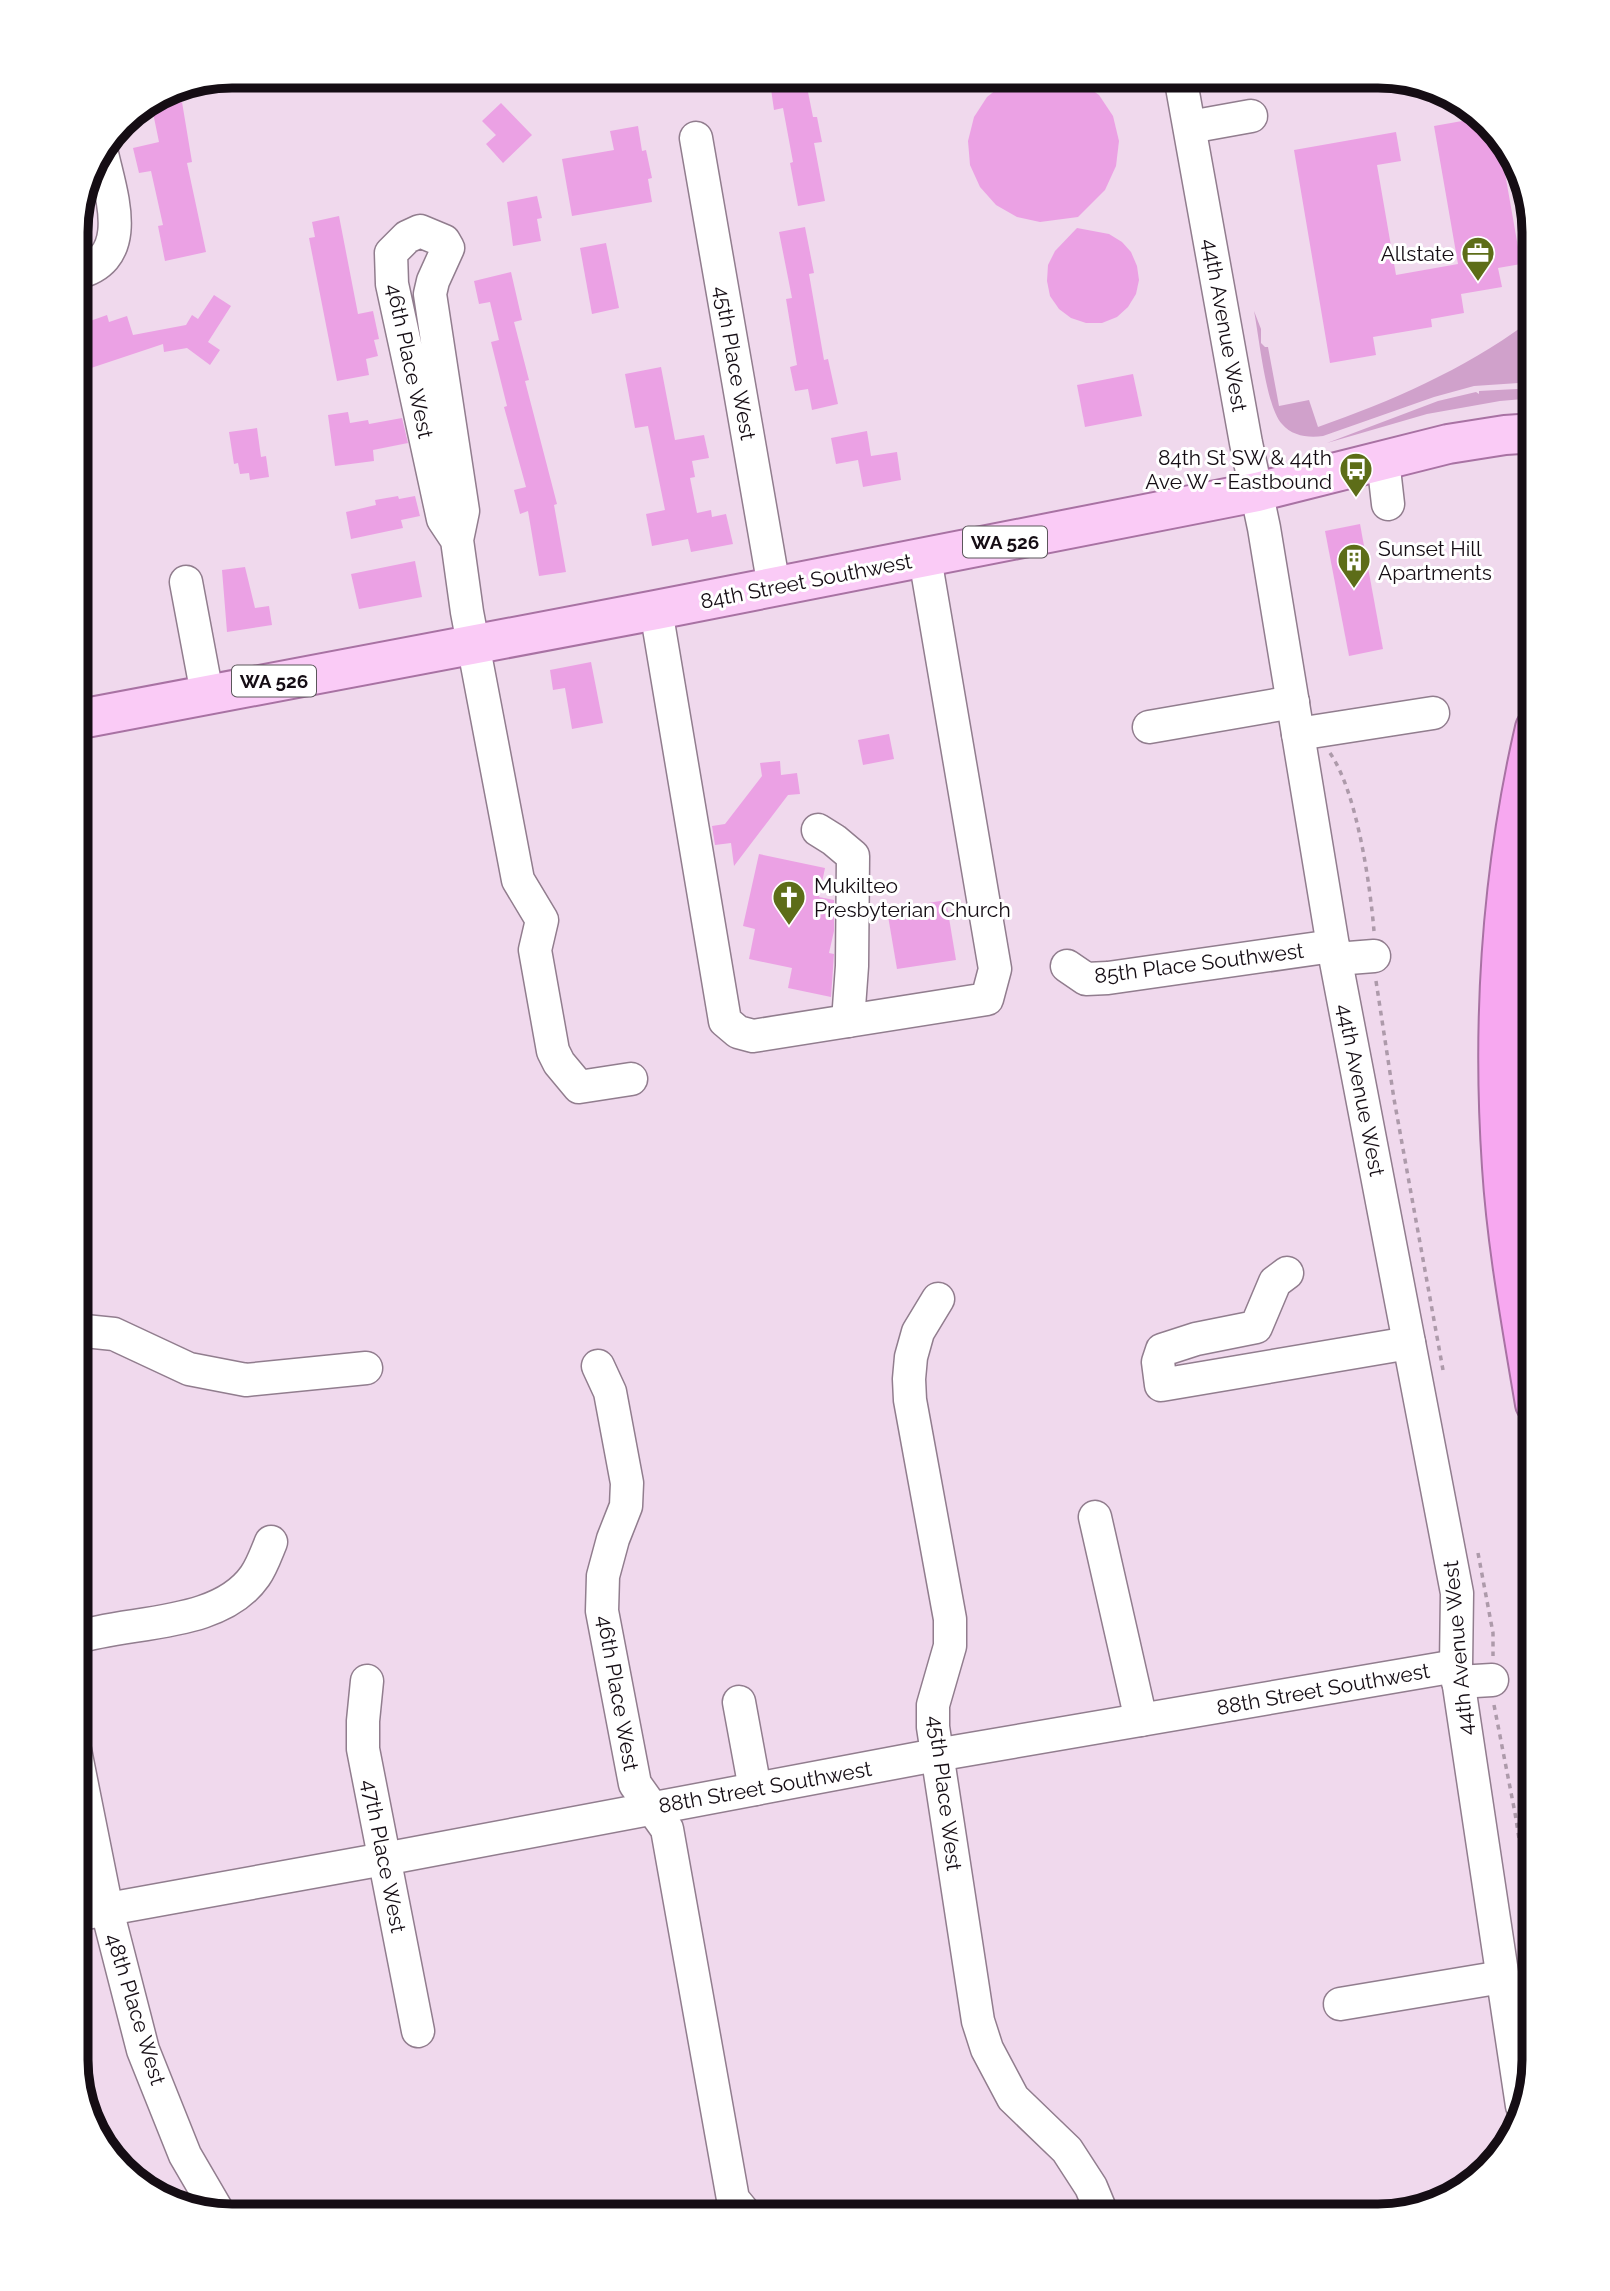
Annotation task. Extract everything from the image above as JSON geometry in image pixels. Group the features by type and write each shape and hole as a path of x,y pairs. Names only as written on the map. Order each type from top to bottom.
{"highway":[{"path":"1522,786 1503,916 1498,1086 1502,1168 1522,1325"}],"main road":[{"name":"84th Street Southwest","path":"88,717 925,558 1257,492 1448,444 1522,434"}],"street":[{"name":"44th Avenue West","path":"1182,88 1257,492 1334,952 1457,1593 1457,1674 1519,2089"},
{"path":"1189,127 1251,116"},
{"name":"45th Place West","path":"696,138 774,587"},
{"path":"88,269 98,265 108,255 114,237 114,213 104,164"},
{"name":"46th Place West","path":"457,540 443,519 392,284 391,253 407,237 420,231 444,241 449,248 429,294 463,511 457,540 519,880 542,920 535,950 552,1051 579,1087 631,1079"},
{"path":"1383,460 1388,505"},
{"path":"656,610 725,1021 738,1032 753,1036 987,999 995,969 925,558"},
{"path":"186,582 207,694"},
{"path":"1149,727 1293,702"},
{"path":"1298,734 1433,713"},
{"path":"818,830 853,856 852,966 848,1021"},
{"name":"85th Place Southwest","path":"1068,966 1086,979 1334,952 1374,956"},
{"path":"1287,1273 1275,1282 1256,1327 1196,1339 1161,1350 1158,1362 1161,1385 1409,1343"},
{"name":"45th Place West","path":"938,1299 918,1332 911,1357 910,1400 951,1633 933,1705 936,1755 978,2021 987,2049 1013,2098 1067,2150 1091,2187 1098,2204"},
{"path":"88,1332 114,1335 189,1369 246,1380 366,1368"},
{"name":"46th Place West","path":"598,1366 611,1392 626,1483 626,1506 603,1576 602,1611 635,1784 667,1829 733,2199 737,2203"},
{"path":"1095,1517 1141,1720"},
{"path":"88,1634 187,1616 216,1606 238,1594 254,1578 271,1542"},
{"name":"88th Street Southwest","path":"88,1912 936,1755 1141,1720 1457,1674 1492,1680"},
{"name":"47th Place West","path":"367,1681 363,1749 418,2031"},
{"path":"739,1702 755,1789"},
{"name":"48th Place West","path":"88,1815 107,1910 143,2050 186,2155 213,2202"},
{"path":"1340,2004 1502,1977"}],"path":[{"path":"1329,752 1345,780 1371,900 1378,1002 1443,1372"},
{"path":"1476,1544 1493,1633 1493,1696 1522,1857"}],"shaded area":[{"path":"1254,311 1261,329 1261,343 1268,347 1279,406 1309,400 1318,427 1431,381 1522,326 1522,383 1474,386 1434,397 1323,436 1301,435 1282,424 1272,403"},
{"path":"1522,389 1522,399 1427,414 1327,443 1438,401 1476,392 1479,394 1479,391"}],"building":[{"path":"807,88 822,142 814,143 825,201 798,206 783,108 774,110 771,89"},
{"path":"998,88 1089,88 1099,95 1113,116 1119,141 1116,166 1105,190 1078,217 1040,222 1017,217 996,205 980,187 970,165 968,141 974,117 987,97"},
{"path":"182,102 192,162 187,163 206,252 165,261 158,226 163,225 151,171 139,173 133,148 159,142 153,111 160,106"},
{"path":"501,103 532,135 503,163 486,144 496,135 482,121"},
{"path":"1469,120 1493,144 1502,158 1521,264 1498,268 1502,287 1461,294 1464,313 1431,319 1432,327 1373,337 1376,355 1330,363 1294,150 1396,132 1401,161 1377,165 1396,275 1458,264 1434,126"},
{"path":"638,126 642,151 646,150 652,178 648,179 652,202 572,216 562,159 614,150 610,131"},
{"path":"537,196 542,218 537,219 541,241 513,246 507,202"},
{"path":"339,216 358,314 373,311 379,339 374,340 378,356 366,359 369,375 337,381 309,238 315,237 312,222"},
{"path":"805,227 814,273 809,274 824,360 828,359 838,404 812,410 808,389 795,391 790,367 797,365 786,299 792,298 779,232"},
{"path":"1077,228 1109,234 1122,242 1131,252 1137,266 1139,280 1136,294 1128,307 1117,317 1102,323 1086,323 1071,318 1059,309 1050,296 1048,265 1055,251"},
{"path":"606,243 619,308 592,314 580,248"},
{"path":"511,272 522,320 514,322 529,380 525,381 557,504 554,505 566,572 539,576 528,511 520,514 514,490 526,487 504,407 507,406 491,342 499,340 490,302 479,304 474,281"},
{"path":"214,295 231,306 208,342 220,350 210,365 187,348 164,352 163,344 91,368 88,360 88,322 107,315 109,322 127,316 133,335 186,325 192,315 198,319"},
{"path":"661,367 675,440 704,435 709,458 692,461 695,477 690,478 697,513 711,510 712,517 726,514 733,544 691,552 688,539 652,546 646,514 665,510 648,426 635,428 625,374"},
{"path":"1133,374 1142,416 1085,427 1077,385"},
{"path":"348,412 350,423 368,420 369,424 402,418 408,443 373,450 374,461 335,466 328,415"},
{"path":"257,428 261,457 266,456 269,477 250,480 249,473 240,474 238,463 234,464 229,432"},
{"path":"867,431 871,456 897,452 901,480 863,487 858,460 836,464 831,438"},
{"path":"398,496 399,499 415,496 420,516 401,520 403,528 351,539 346,512 376,505 375,500"},
{"name":"Sunset Hill Apartments","path":"1360,524 1383,649 1349,656 1325,531"},
{"path":"415,561 422,597 359,609 351,574"},
{"path":"245,567 255,608 269,606 272,625 227,632 222,570"},
{"path":"591,662 603,723 572,729 565,688 553,690 550,670"},
{"path":"889,734 894,759 863,765 858,740"},
{"path":"780,761 781,775 797,773 800,794 788,795 734,866 731,843 715,845 712,826 725,824 762,776 760,763"},
{"path":"759,854 825,868 819,897 834,900 834,931 829,953 834,954 831,997 788,988 792,968 749,959 755,929 743,926"},
{"path":"946,900 956,960 897,969 887,910"}],"place":[{"name":"Allstate","path":"1478,283"},
{"name":"84th St SW & 44th Ave W - Eastbound","path":"1356,499"},
{"name":"Sunset Hill Apartments","path":"1354,590"},
{"name":"Mukilteo Presbyterian Church","path":"789,927"}]}
